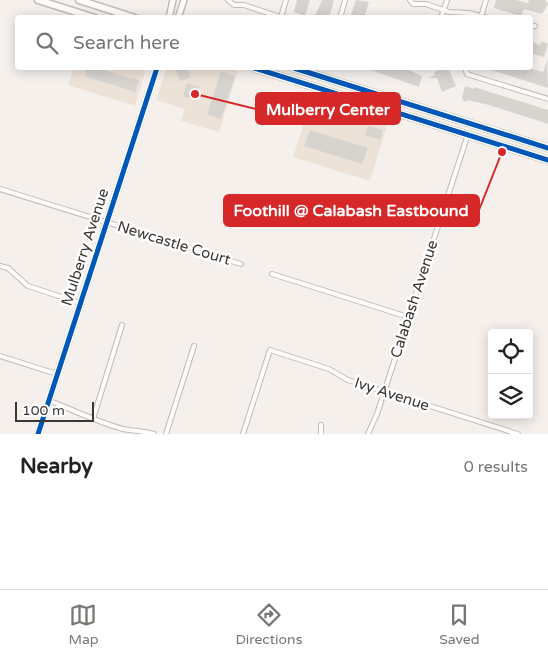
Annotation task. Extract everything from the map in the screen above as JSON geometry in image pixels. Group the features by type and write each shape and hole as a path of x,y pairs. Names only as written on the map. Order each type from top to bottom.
{"main road":[{"path":"38,0 85,15"},
{"path":"79,0 126,15"},
{"path":"260,70 548,160"},
{"path":"300,70 548,148"}],"street":[{"path":"170,15 173,0"},
{"path":"179,15 184,0"},
{"path":"228,0 234,4 275,15"},
{"path":"282,15 286,0"},
{"path":"341,15 346,0"},
{"path":"410,0 414,4 426,4 444,10 475,15"},
{"path":"442,15 447,0"},
{"path":"481,15 486,0"},
{"name":"Mulberry Avenue","path":"38,434 156,70"},
{"path":"466,70 467,74 548,99"},
{"name":"Calabash Avenue","path":"368,434 384,392 468,134"},
{"name":"Newcastle Court","path":"0,189 241,264"},
{"path":"0,266 8,268 28,286 80,303"},
{"path":"272,274 408,317"},
{"path":"92,419 122,324"},
{"path":"166,434 194,346"},
{"name":"Ivy Avenue","path":"243,434 270,350 329,369 348,380 518,434"},
{"path":"0,356 56,374"},
{"path":"48,400 92,419 124,429 142,430 154,434"},
{"path":"321,425 321,434"}],"shaded area":[{"path":"73,70 145,70 135,106 68,85"},
{"path":"166,70 238,71 219,132 181,121 185,109 156,100"},
{"path":"313,96 389,119 370,181 293,157"}],"building":[{"path":"297,0 310,0 305,15 294,12"},
{"path":"322,0 334,0 330,15 315,15"},
{"path":"356,0 369,2 365,15 351,15"},
{"path":"496,0 516,0 528,3 529,0 545,0 548,4 542,14 524,9 521,15 518,15 494,8"},
{"path":"541,41 548,44 544,57 533,54 533,42 540,45"},
{"path":"547,60 548,88 491,70 533,69 543,72"},
{"path":"86,70 104,70 139,80 135,92 85,76"},
{"path":"175,70 188,70 191,77 180,81"},
{"path":"371,70 408,70 422,76 419,87"},
{"path":"448,70 456,86 442,92 437,78 428,78 435,75 434,72"},
{"path":"221,72 235,76 221,119 207,114"},
{"path":"187,83 199,87 195,100 183,96"},
{"path":"465,86 474,89 474,87 548,110 548,124 489,105 467,100 467,102 463,101"},
{"path":"368,126 383,130 380,140 365,135"},
{"path":"310,130 368,148 362,164 304,146"}],"cycle path":[{"path":"38,434 156,70"},
{"path":"260,70 548,160"},
{"path":"300,70 548,148"}],"place":[{"name":"Mulberry Center","path":"195,94"},
{"name":"Foothill @ Calabash Eastbound","path":"502,152"}]}
